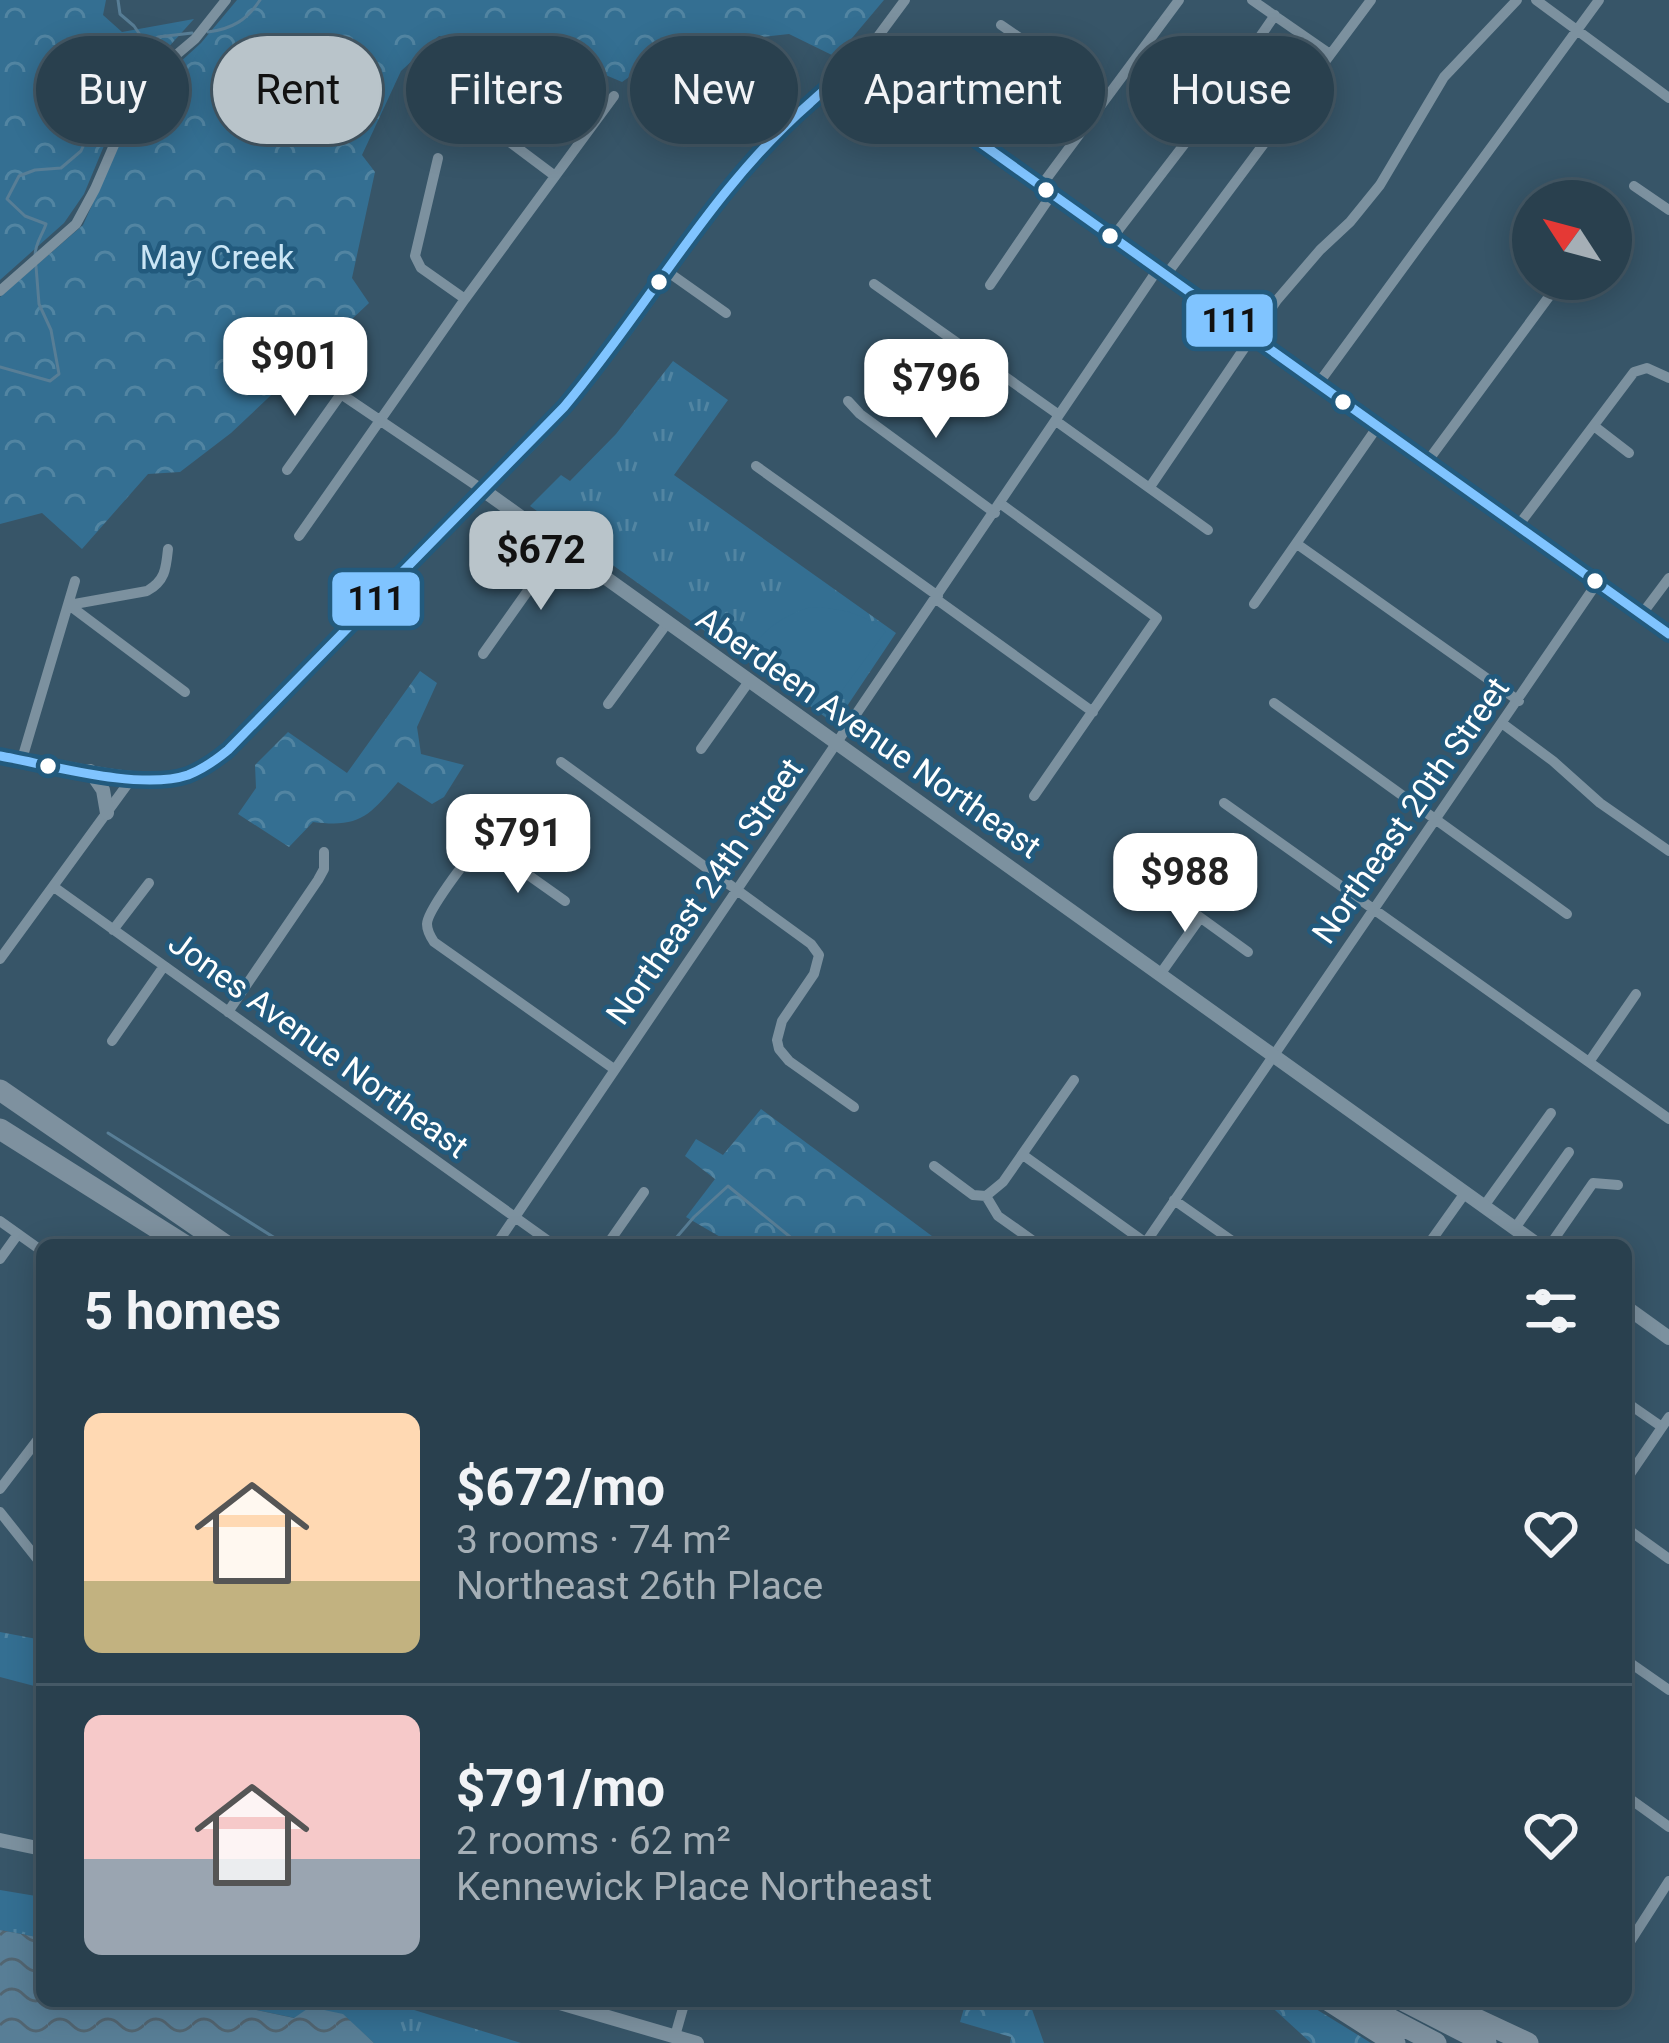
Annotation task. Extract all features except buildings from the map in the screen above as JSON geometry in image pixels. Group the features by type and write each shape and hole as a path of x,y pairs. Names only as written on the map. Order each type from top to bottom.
{"highway":[{"path":"0,1080 178,1214"},
{"path":"0,1090 216,1239"},
{"path":"0,1125 175,1239"},
{"path":"1338,2007 1395,2043"},
{"path":"1367,2007 1436,2043"},
{"path":"1416,2007 1486,2043"},
{"path":"1451,2007 1528,2043"}],"street":[{"path":"2,290 65,236 84,211 131,106 149,78 195,39 226,0"},
{"path":"878,36 905,0"},
{"path":"1105,98 1179,0"},
{"path":"1252,0 1305,36"},
{"name":"Northeast 24th Street","path":"1334,49 1371,0"},
{"path":"1150,488 1299,273 1371,197 1444,77 1517,0"},
{"path":"1536,0 1669,98"},
{"path":"1318,384 1600,0"},
{"path":"1261,36 1276,15"},
{"path":"1001,25 1017,36"},
{"path":"0,756 132,778 178,778 228,750 578,393 761,151 822,93"},
{"path":"299,536 464,299 614,96"},
{"path":"512,144 555,176"},
{"path":"982,144 1669,634"},
{"path":"990,285 1076,144"},
{"path":"1113,237 1184,144"},
{"name":"Northeast 24th Street","path":"500,1239 1057,418 1261,144"},
{"path":"438,158 415,256 421,268 464,299"},
{"path":"1634,186 1669,210"},
{"path":"668,272 726,313"},
{"path":"874,284 1208,530"},
{"path":"1427,462 1547,300"},
{"path":"1518,526 1634,373 1641,368 1655,370 1669,379"},
{"name":"Aberdeen Avenue Northeast","path":"287,470 341,394 561,544 1530,1239"},
{"path":"848,401 860,414 1157,618 1034,796"},
{"path":"1254,604 1378,426"},
{"path":"1594,426 1629,453"},
{"path":"756,466 1093,712"},
{"path":"483,654 561,544"},
{"path":"1297,544 1519,701"},
{"path":"69,605 158,585 166,573 168,550"},
{"path":"1642,614 1669,578"},
{"path":"22,759 75,581"},
{"name":"Northeast 20th Street","path":"1148,1239 1598,583"},
{"path":"69,605 185,692"},
{"path":"608,704 668,622"},
{"path":"701,749 751,680"},
{"path":"1274,703 1568,914"},
{"path":"1503,724 1553,760 1600,803 1669,851"},
{"path":"561,762 805,938 819,956 814,974 782,1021 779,1049 854,1107"},
{"path":"90,771 103,790 107,813"},
{"path":"0,958 132,778"},
{"path":"1224,802 1669,1119"},
{"path":"565,901 496,851 482,850 470,857 426,922 434,942 614,1069"},
{"path":"228,1012 319,880 324,852"},
{"path":"1150,881 1248,952"},
{"path":"113,930 148,884"},
{"name":"Jones Avenue Northeast","path":"54,887 546,1239"},
{"path":"1161,973 1200,918"},
{"path":"112,1041 164,966"},
{"path":"1589,1062 1636,994"},
{"path":"934,1166 973,1195 986,1196 998,1189 1074,1080"},
{"path":"1484,1206 1550,1113"},
{"path":"1515,1228 1569,1152"},
{"path":"1023,1155 1138,1239"},
{"path":"1554,1239 1593,1184 1618,1185"},
{"path":"611,1239 644,1192"},
{"path":"1432,1239 1465,1193"},
{"path":"986,1196 998,1216 1031,1239"},
{"path":"1174,1200 1229,1239"},
{"path":"0,1221 36,1247"},
{"path":"0,1259 18,1234"},
{"path":"1632,1311 1669,1338"},
{"path":"1632,1405 1665,1422 1632,1471"},
{"path":"0,1489 36,1442"},
{"path":"0,1512 36,1557"},
{"path":"1632,1532 1669,1558"},
{"path":"1632,1664 1669,1690"},
{"path":"1632,1800 1669,1827"},
{"path":"0,1840 36,1848"},
{"path":"1632,1939 1669,1881"},
{"path":"575,2007 697,2043"},
{"path":"675,2036 683,2007"}],"green space":[{"name":"May Creek","path":"0,0 106,0 103,15 122,32 194,19 179,36 36,36 36,144 105,144 84,194 64,223 0,280"},
{"name":"May Creek","path":"237,0 884,0 854,36 822,36 822,50 789,34 630,36 630,76 622,82 606,75 606,36 406,36 406,66 382,112 382,36 213,36 213,144 367,144 362,155 375,172 352,278 369,303 231,433 180,472 148,474 82,549 42,513 0,524 0,297 83,225 120,144 189,144 189,54"},
{"path":"673,361 728,400 674,475 896,633 835,724 530,506 561,475 570,481 616,434"},
{"path":"811,607 850,613 886,631 835,700 820,699 750,651 776,623"},
{"path":"420,671 437,683 417,727 421,754 464,765 444,797 432,804 398,782 362,817 342,823 313,822 289,847 238,814 256,788 255,765 288,732 347,773"},
{"path":"761,1109 936,1239 724,1239 686,1217 715,1179 685,1156 696,1139 723,1155"},
{"path":"0,1632 36,1639 36,1686 0,1677"},
{"path":"0,1890 36,1896 36,1937 0,1930"},
{"path":"243,2007 404,2007 521,2043 374,2043 342,2014 295,2018"},
{"path":"964,2007 1031,2007 1044,2043 1010,2043 1011,2037 960,2022"},
{"path":"1272,2007 1313,2007 1371,2043 1311,2043"}],"water":[{"path":"0,1930 36,1937 36,2007 242,2007 294,2018 310,2007 343,2014 374,2043 0,2043"}],"waterway":[{"path":"118,0 120,14 141,36"},
{"name":"May Creek","path":"208,32 238,22 260,0"},
{"name":"May Creek","path":"35,256 46,224 25,216 7,199 19,176 61,168 81,151 89,133 90,85 95,73 158,37 192,33"},
{"name":"May Creek","path":"0,367 50,381 59,374 51,330 39,304 36,266"},
{"path":"108,1133 276,1239"},
{"path":"675,1239 728,1186 793,1239"}],"transit line":[{"name":"111","path":"0,756 145,780 188,775 223,754 564,407 711,211 774,137 831,85 865,71 891,79 1669,634"}]}
